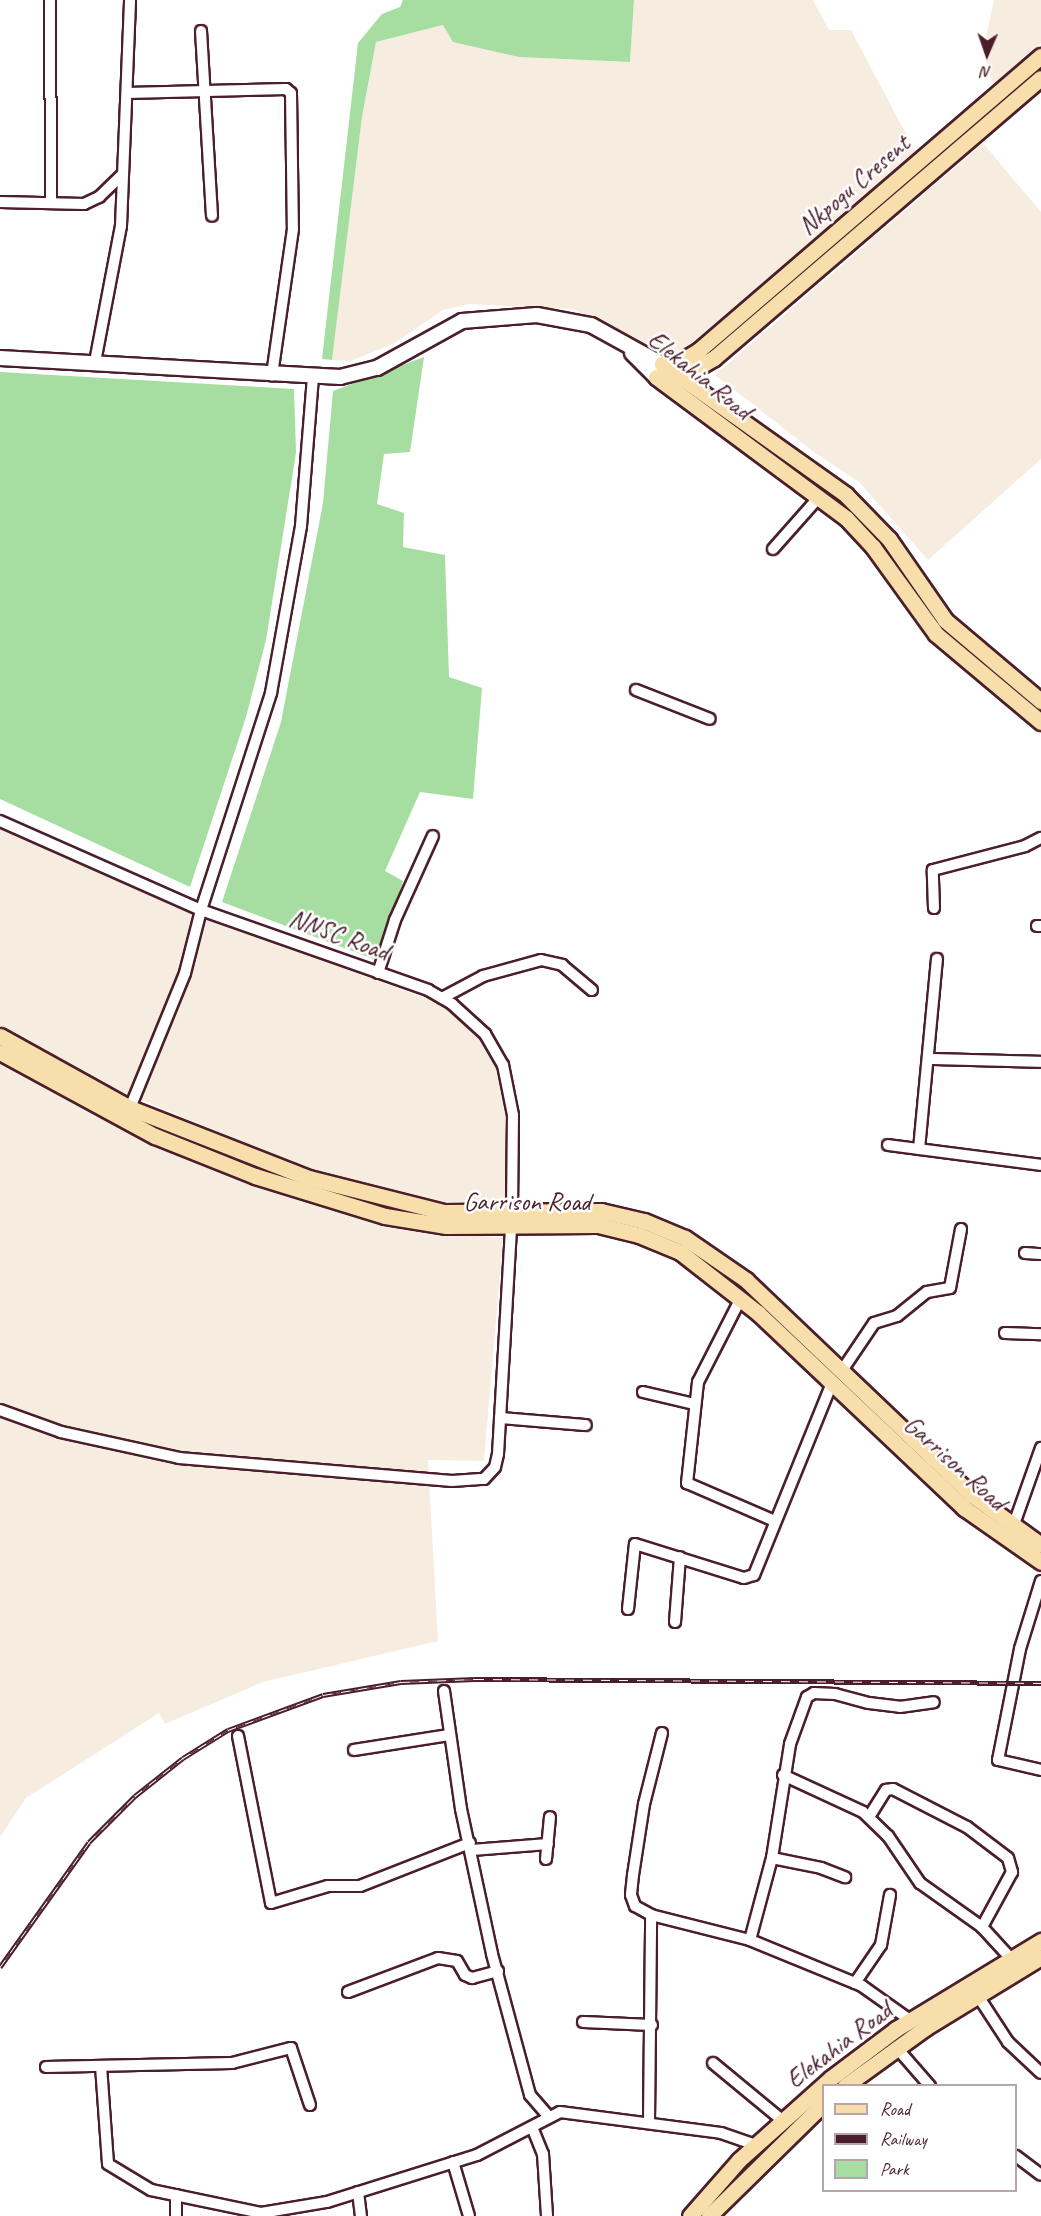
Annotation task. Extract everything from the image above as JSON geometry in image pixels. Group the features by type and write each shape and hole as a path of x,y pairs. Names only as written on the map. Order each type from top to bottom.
{"main road":[{"name":"Nkpogu Cresent","path":"659,371 699,350 1041,56"},
{"name":"Nkpogu Cresent","path":"683,378 714,358 1041,78"},
{"name":"Nkpogu Cresent","path":"683,378 699,350"},
{"path":"710,395 706,377 714,358"},
{"name":"Elekahia Road","path":"659,371 683,378 710,395 862,510 889,539 945,620 1041,701"},
{"name":"Elekahia Road","path":"659,371 688,400 846,518 873,547 936,634 1041,722"},
{"path":"683,378 688,400"},
{"name":"Garrison Road","path":"0,1036 130,1108 309,1178 419,1209 465,1213 601,1211 644,1221 685,1238 723,1261 746,1280 964,1508 1041,1562"},
{"name":"Garrison Road","path":"0,1052 155,1136 255,1176 385,1216 446,1226 511,1227 573,1223 639,1234 680,1252 741,1298 837,1377 1013,1527 1041,1545"},
{"name":"Elekahia Road","path":"824,2084 910,2020 1016,1964 1039,1949"},
{"name":"Elekahia Road","path":"846,2084 896,2047 978,1996 1016,1964"},
{"name":"Elekahia Road","path":"690,2216 755,2145 822,2086"},
{"name":"Elekahia Road","path":"709,2216 822,2105"}],"street":[{"path":"50,0 51,203"},
{"path":"95,362 121,226 130,0"},
{"path":"201,31 212,216"},
{"path":"127,93 286,89 291,93 292,238 272,375"},
{"path":"0,202 93,202 123,174"},
{"name":"Elekahia Road","path":"0,358 313,377 353,375 377,368 454,324 477,318 563,317 591,325 625,345 659,371"},
{"path":"130,1108 185,973 201,910 279,658 304,502 313,377"},
{"path":"773,549 819,497"},
{"path":"636,690 710,719"},
{"name":"NNSC Road","path":"0,821 201,910 442,998 474,1022 503,1065 513,1115 512,1211"},
{"path":"378,973 395,920 433,836"},
{"path":"934,908 933,870 1024,846 1041,838"},
{"path":"919,1149 938,959"},
{"path":"442,998 483,976 541,960 562,965 592,990"},
{"path":"929,1059 1041,1062"},
{"path":"888,1145 1041,1165"},
{"path":"0,1410 61,1432 180,1458 472,1482 484,1479 495,1467 511,1227"},
{"path":"628,1609 634,1545 750,1578 837,1377 874,1323 897,1316 927,1292 950,1288 961,1229"},
{"path":"1025,1252 1041,1254"},
{"path":"741,1298 698,1382 687,1484 775,1521"},
{"path":"1005,1333 1041,1334"},
{"path":"643,1392 694,1404"},
{"path":"500,1418 586,1425"},
{"path":"1013,1527 1041,1448"},
{"path":"675,1622 680,1557"},
{"path":"1041,1581 1020,1649 998,1760 1041,1770"},
{"path":"444,1691 471,1846 498,1971 530,2095 548,2116"},
{"path":"750,1940 771,1858 783,1775 790,1744 810,1694 835,1694 882,1706 915,1707 934,1702"},
{"path":"662,1733 644,1804 632,1895 636,1906 651,1915 750,1940 855,1983 879,1995 910,2020"},
{"path":"354,1750 450,1735"},
{"path":"238,1736 271,1903 328,1886 360,1886 471,1846 548,1844"},
{"path":"783,1775 821,1790 869,1817 920,1883 982,1927 1016,1964"},
{"path":"869,1817 886,1790 893,1789 968,1827 1008,1858 1012,1872 982,1927"},
{"path":"546,1859 550,1817"},
{"path":"771,1858 821,1868 845,1877"},
{"path":"855,1983 881,1945 890,1895"},
{"path":"649,2121 652,2025 651,1915"},
{"path":"348,1992 438,1958 458,1961 465,1975 472,1978 498,1971"},
{"path":"978,1996 1008,2042 1041,2073"},
{"path":"583,2022 652,2025"},
{"path":"896,2047 929,2084"},
{"path":"46,2067 232,2063 291,2048 310,2105"},
{"path":"712,2063 782,2120"},
{"path":"101,2067 105,2161 151,2190 269,2213 358,2192 453,2162 497,2147 548,2116 573,2112 649,2121 735,2136 755,2145"},
{"path":"532,2127 543,2154 547,2216"},
{"path":"1017,2157 1041,2175"},
{"path":"453,2162 469,2216"},
{"path":"358,2192 361,2216"},
{"path":"176,2195 176,2216"}],"shaded area":[{"path":"634,0 813,0 829,30 851,30 916,153 680,353 663,356 651,351 615,327 572,309 469,304 443,310 395,343 351,361 332,360 362,117 376,42 443,25 519,57 630,62"},
{"path":"994,0 1041,0 1041,43 993,85 983,51"},
{"path":"983,143 1041,212 1041,459 928,560 859,482 814,452 715,375"},
{"path":"0,825 177,908 452,1008 493,1053 510,1123 506,1203 464,1206 413,1199 292,1163 118,1090 0,1027"},
{"path":"0,1060 129,1130 273,1190 412,1230 503,1238 484,1461 428,1460 438,1641 263,1682 165,1724 159,1713 26,1798 0,1837"}],"green space":[{"path":"403,0 634,0 630,62 519,57 453,42 443,25 376,42 362,117 332,360 322,359 358,43 382,14 400,7"},
{"path":"424,357 410,452 384,454 377,504 404,513 403,547 445,555 449,677 482,688 473,799 420,792 385,871 403,881 379,961 222,902 281,722 323,503 333,391"},
{"path":"0,372 294,389 296,453 266,640 246,717 190,887 0,799"}],"railway":[{"path":"0,1967 89,1842 135,1796 183,1758 228,1730 323,1695 401,1682 475,1679 1041,1683"}]}
